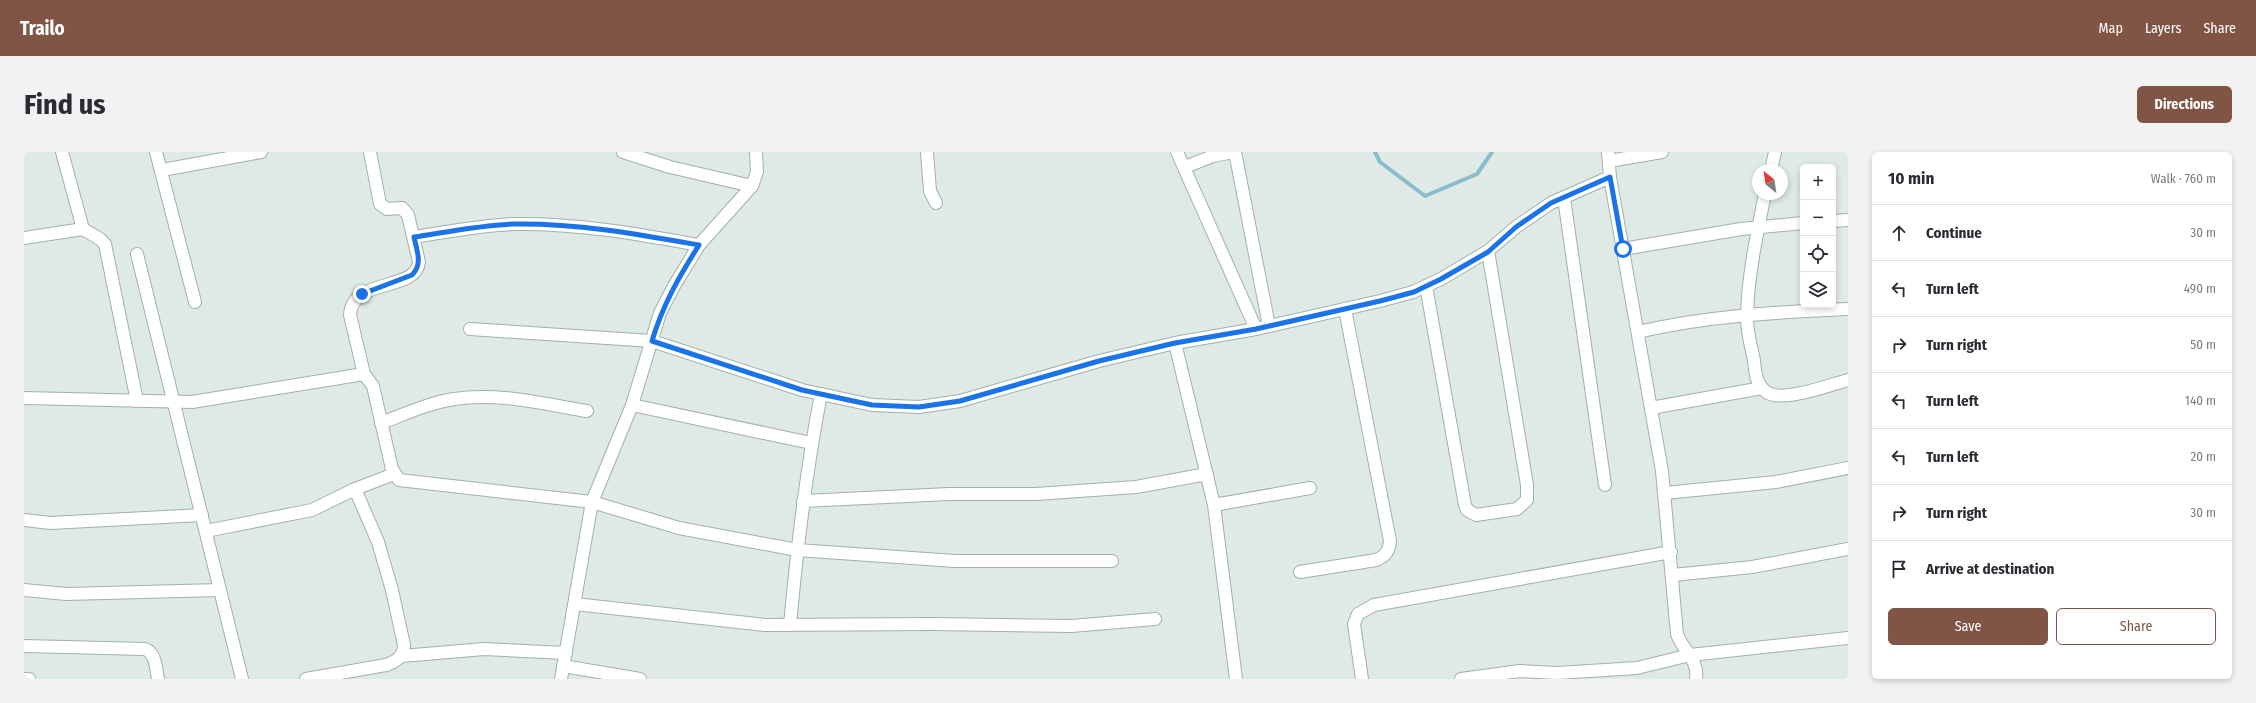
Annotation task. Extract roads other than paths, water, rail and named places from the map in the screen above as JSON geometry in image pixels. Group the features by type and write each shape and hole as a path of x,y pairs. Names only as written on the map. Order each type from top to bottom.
{"street":[{"path":"62,152 83,229"},
{"path":"156,152 162,170 195,302"},
{"path":"162,170 261,152"},
{"path":"370,152 380,204 383,208 398,207 405,211 408,215 419,262 416,271 412,275 362,294 354,300 350,315 364,374 372,382 394,474 399,480 592,502 679,528 796,550 955,562 1112,562"},
{"path":"623,152 670,167 752,186"},
{"path":"561,679 592,502 632,405 664,306 699,245 752,186 757,172 756,152"},
{"path":"927,152 930,192 936,203"},
{"path":"1177,152 1256,329"},
{"path":"1185,167 1213,156 1234,152 1269,326"},
{"path":"1662,152 1609,157 1610,177 1665,493 1677,634 1698,670 1696,679"},
{"path":"1772,164 1774,152"},
{"path":"470,329 652,341 802,390 872,405 919,407 960,401 1099,361 1175,343 1256,329 1393,298 1426,286 1488,252 1516,227 1551,203 1610,177"},
{"path":"1564,198 1606,485"},
{"path":"1764,200 1758,228 1747,316 1756,378 1762,388 1768,393 1778,396 1790,395 1848,380"},
{"path":"1836,221 1848,220"},
{"path":"1623,249 1758,228 1800,223"},
{"path":"414,237 513,224 569,225 625,232 699,245"},
{"path":"24,238 83,229 100,239 104,244 137,401"},
{"path":"1426,286 1464,505 1467,510 1476,515 1517,509 1527,500 1528,485 1488,252"},
{"path":"137,254 206,531 239,678"},
{"path":"1300,572 1376,560 1382,558 1389,548 1390,540 1345,309"},
{"path":"1638,332 1672,324 1779,312 1848,309"},
{"path":"1175,343 1214,505 1236,679"},
{"path":"24,398 199,401 364,374"},
{"path":"1651,408 1762,388"},
{"path":"790,625 796,550 811,443 820,394"},
{"path":"382,423 421,407 454,399 491,397 587,411"},
{"path":"632,405 811,443"},
{"path":"1665,493 1776,482 1848,468"},
{"path":"206,531 312,510 355,489 394,474"},
{"path":"803,501 949,494 1036,494 1136,487 1207,474"},
{"path":"1214,505 1310,488"},
{"path":"355,489 378,542 385,565 404,645 402,656"},
{"path":"24,520 50,523 202,515"},
{"path":"1673,575 1752,567 1848,549"},
{"path":"1362,679 1354,624 1358,614 1369,607 1671,552"},
{"path":"24,590 66,594 220,590"},
{"path":"575,604 765,625 932,624 1071,626 1155,619"},
{"path":"1460,679 1557,673 1613,674 1690,655 1848,638"},
{"path":"24,646 145,649 150,651 153,656 158,679"},
{"path":"306,679 386,665 402,656 484,649 566,653"},
{"path":"563,666 640,679"},
{"path":"24,679 29,679"}],"waterway":[{"path":"1375,152 1380,162 1425,196 1477,174 1492,152"}]}
